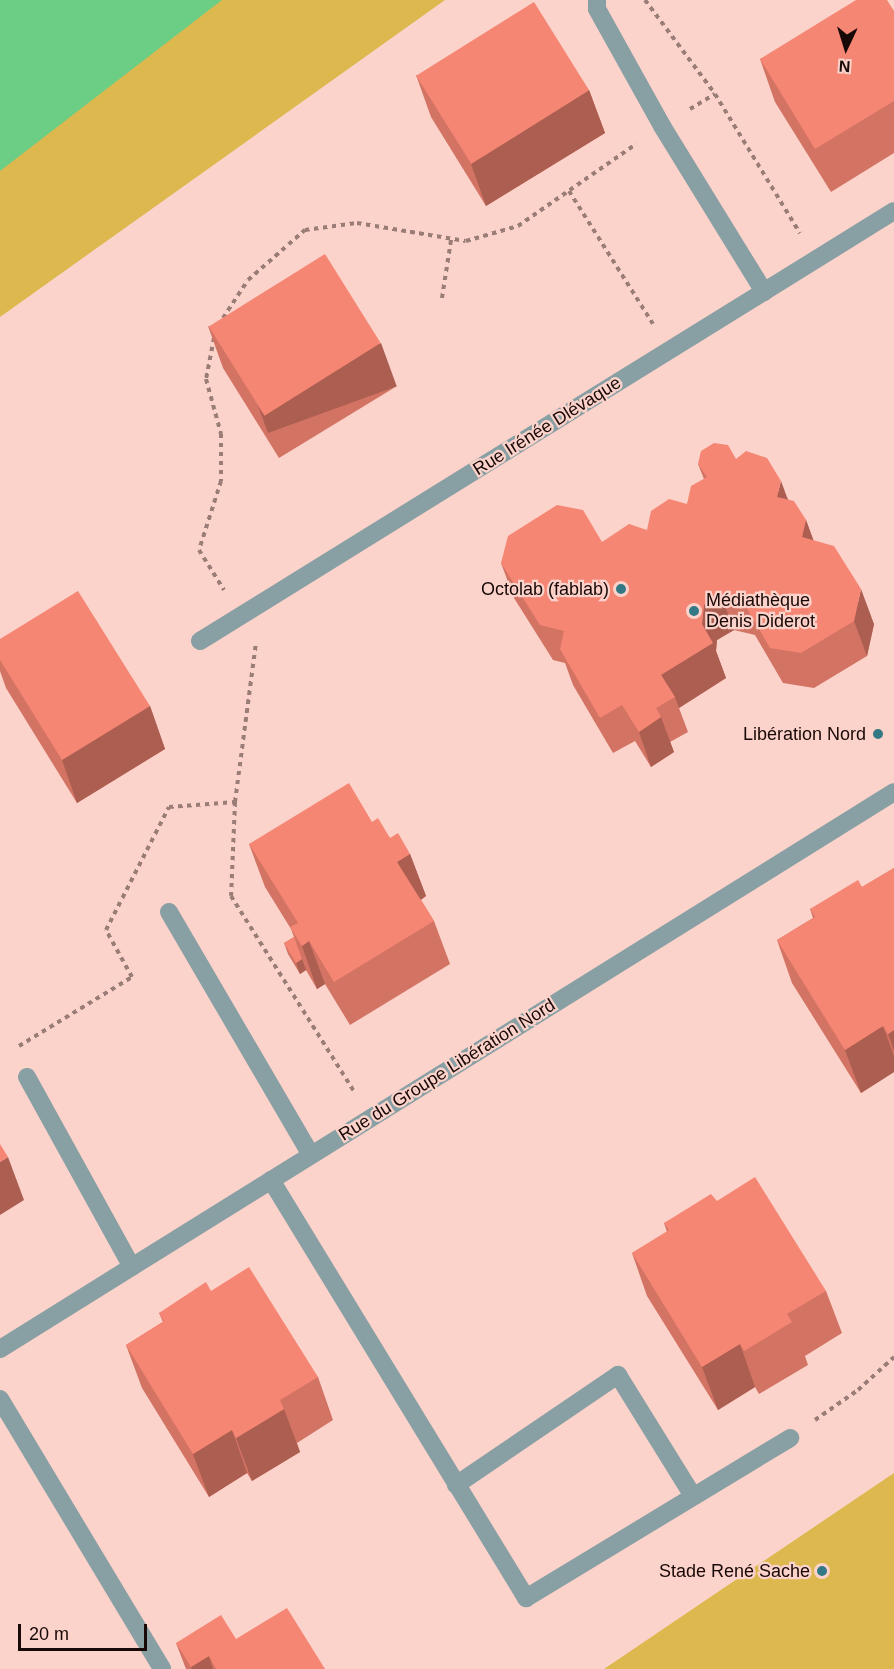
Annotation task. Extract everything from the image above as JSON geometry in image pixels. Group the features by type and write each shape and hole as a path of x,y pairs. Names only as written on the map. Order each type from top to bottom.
{"street":[{"path":"597,0 597,9 662,126 764,292"},
{"name":"Rue Irénée Dlévaque","path":"200,641 894,211"},
{"name":"Rue du Groupe Libération Nord","path":"0,1349 894,792"},
{"path":"169,912 311,1155"},
{"path":"27,1077 132,1267"},
{"path":"271,1180 526,1598 790,1438"},
{"path":"456,1485 618,1375 693,1496"},
{"path":"0,1399 162,1669"}],"path":[{"path":"645,0 716,94 816,260"},
{"path":"235,802 257,641 199,550 221,481 221,434 206,379 216,329 248,280 305,230 357,223 466,241 518,226 662,126 716,94"},
{"path":"569,191 670,350"},
{"path":"442,298 451,240"},
{"path":"790,1438 858,1390 894,1357"}],"shaded area":[{"path":"0,0 445,0 0,317"},
{"path":"0,0 222,0 0,171"},
{"name":"Stade René Sache","path":"894,1473 894,1669 604,1669"}],"building":[{"path":"856,0 887,0 894,11 894,101 815,149 760,59"},
{"path":"534,2 589,90 471,164 416,76"},
{"path":"325,254 381,343 264,416 209,327"},
{"name":"Médiathèque Denis Diderot","path":"714,443 728,445 736,459 746,451 767,458 781,481 777,497 794,501 806,520 802,537 834,546 861,589 854,621 801,653 770,648 742,600 721,595 704,605 702,624 713,643 661,675 675,697 656,708 661,717 639,732 622,705 600,718 560,649 564,631 540,625 501,563 508,536 557,505 583,510 602,542 629,524 647,530 651,511 669,499 687,504 691,486 707,477 698,464 701,451"},
{"path":"78,591 150,706 62,760 0,660 0,639"},
{"path":"349,783 372,822 378,818 390,838 398,833 410,854 397,862 434,921 334,982 309,941 302,946 290,927 298,923 249,844"},
{"path":"894,868 894,1030 888,1034 883,1026 845,1050 777,940 815,917 810,909 858,880 862,887"},
{"path":"294,937 302,959 296,963 284,943"},
{"path":"0,1144 8,1157 0,1162"},
{"path":"755,1177 826,1291 787,1314 792,1322 744,1351 740,1344 702,1367 632,1253 669,1230 664,1223 711,1194 717,1201"},
{"path":"249,1267 318,1377 280,1400 284,1409 236,1438 232,1430 193,1454 126,1345 164,1321 159,1313 206,1282 211,1291"},
{"path":"287,1608 325,1669 216,1669 209,1656 191,1667 176,1643 221,1615 236,1639"}],"place":[{"name":"Octolab (fablab)","path":"621,589"},
{"name":"Médiathèque Denis Diderot","path":"694,611"},
{"name":"Libération Nord","path":"878,734"},
{"name":"Stade René Sache","path":"822,1571"}]}
